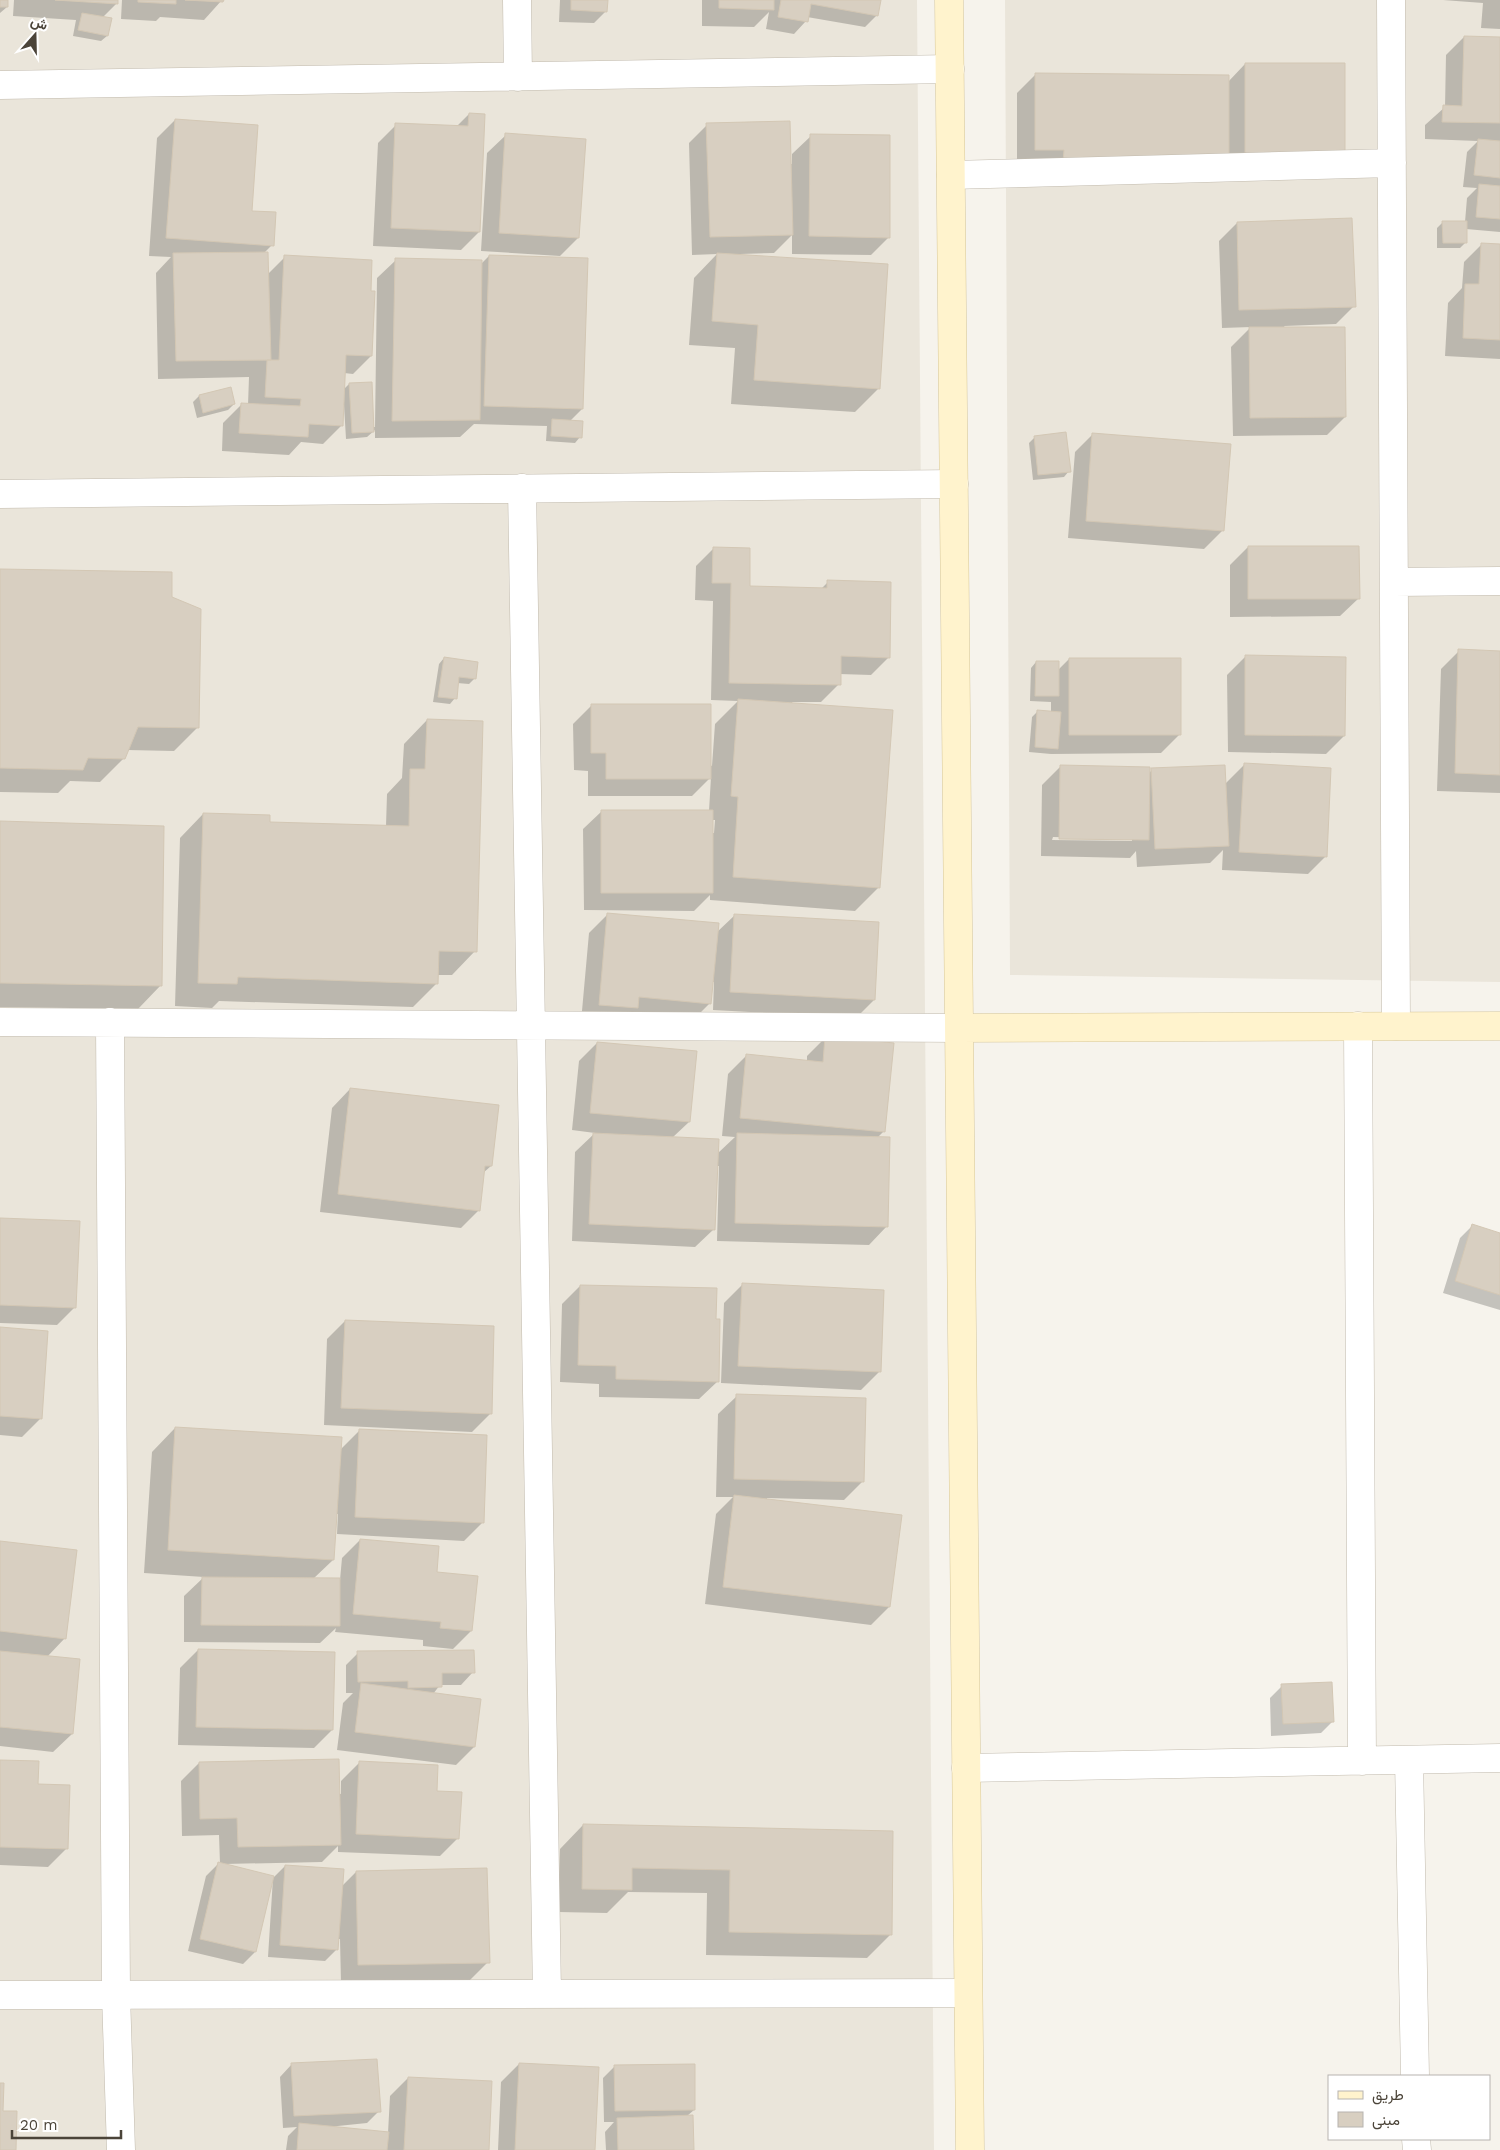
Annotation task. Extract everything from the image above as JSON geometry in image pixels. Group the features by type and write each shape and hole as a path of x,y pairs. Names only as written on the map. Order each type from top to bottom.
{"street":[{"path":"517,0 518,77"},
{"path":"949,0 970,2150"},
{"path":"1390,0 1396,1026"},
{"path":"0,85 950,69"},
{"path":"951,175 1392,163"},
{"path":"0,494 954,484"},
{"path":"522,488 547,1994"},
{"path":"1394,582 1500,581"},
{"path":"0,1022 959,1028 1500,1026"},
{"path":"110,1022 116,1995 121,2150"},
{"path":"1358,1026 1362,1761"},
{"path":"966,1768 1500,1758"},
{"path":"1410,1760 1415,2075"},
{"path":"0,1995 968,1993"}],"shaded area":[{"path":"0,0 917,0 934,2150 0,2150"},
{"path":"1005,0 1500,0 1500,982 1010,975"}],"building":[{"path":"0,0 8,0 8,7 0,7"},
{"path":"55,0 118,0 118,4"},
{"path":"138,0 176,0 176,4 138,2"},
{"path":"185,0 224,0 223,2"},
{"path":"571,0 608,0 607,12 571,10"},
{"path":"719,0 774,0 774,10 719,8"},
{"path":"781,0 881,0 878,16 811,4 808,22 778,17"},
{"path":"82,13 112,18 108,36 78,30"},
{"path":"1464,36 1500,37 1500,123 1442,122 1443,105 1462,106"},
{"path":"1245,63 1345,63 1345,159 1245,159"},
{"path":"1035,73 1229,75 1229,163 1063,162 1064,150 1035,150"},
{"path":"469,113 485,114 480,232 391,228 395,123 468,126"},
{"path":"175,119 258,125 252,211 276,212 274,246 166,238"},
{"path":"790,121 793,235 710,237 706,123"},
{"path":"505,133 586,139 579,238 499,233"},
{"path":"810,134 890,135 890,238 809,236"},
{"path":"1478,139 1500,141 1500,178 1474,175"},
{"path":"1479,184 1500,186 1500,219 1476,217"},
{"path":"1352,218 1356,307 1239,310 1237,222"},
{"path":"1442,221 1467,221 1467,243 1443,243"},
{"path":"1481,243 1500,244 1500,340 1463,338 1465,284 1479,284"},
{"path":"268,252 271,360 176,361 173,253"},
{"path":"717,253 888,264 880,389 754,380 758,325 712,321"},
{"path":"284,255 372,260 371,291 375,291 372,356 346,355 343,426 309,424 308,437 239,433 241,403 300,406 301,399 265,397 267,360 279,360"},
{"path":"489,255 588,258 583,409 484,406"},
{"path":"395,258 482,260 480,420 392,421"},
{"path":"1249,327 1345,327 1346,417 1250,418"},
{"path":"372,382 374,432 352,433 349,383"},
{"path":"231,387 235,404 203,413 199,395"},
{"path":"552,419 583,421 582,438 551,436"},
{"path":"1066,432 1071,472 1038,475 1034,436"},
{"path":"1092,433 1231,444 1224,531 1086,521"},
{"path":"1248,546 1359,546 1360,599 1248,599"},
{"path":"713,547 750,548 750,586 827,588 827,580 891,582 890,658 841,656 841,685 729,683 731,583 712,583"},
{"path":"0,569 172,572 172,597 201,609 199,728 138,727 125,759 88,758 83,770 0,768"},
{"path":"1458,649 1500,651 1500,775 1455,773"},
{"path":"1245,655 1346,657 1345,736 1245,735"},
{"path":"444,657 478,662 476,679 459,677 457,699 438,697"},
{"path":"1069,658 1181,658 1181,735 1069,735"},
{"path":"1036,661 1059,661 1059,696 1035,696"},
{"path":"738,699 893,710 880,888 733,877 738,797 731,796"},
{"path":"591,704 711,704 711,779 606,779 606,753 591,753"},
{"path":"1037,710 1061,712 1058,749 1035,747"},
{"path":"427,719 483,721 477,952 439,951 438,984 238,977 237,984 198,983 203,813 270,815 270,822 409,826 410,769 425,769"},
{"path":"1244,763 1331,768 1327,857 1239,852"},
{"path":"1060,765 1150,767 1149,840 1059,839"},
{"path":"1225,765 1229,846 1155,849 1151,768"},
{"path":"601,810 713,810 713,893 601,893"},
{"path":"0,821 164,826 162,986 0,983"},
{"path":"607,913 719,923 711,1004 639,997 638,1008 599,1005"},
{"path":"734,914 879,922 875,1000 730,992"},
{"path":"825,1036 894,1043 885,1132 740,1118 746,1054 823,1062"},
{"path":"597,1042 697,1051 690,1122 590,1113"},
{"path":"350,1088 499,1105 492,1166 485,1166 480,1211 338,1194"},
{"path":"593,1133 719,1139 715,1230 589,1224"},
{"path":"737,1133 890,1137 888,1227 735,1223"},
{"path":"0,1218 80,1221 76,1308 0,1305"},
{"path":"1472,1224 1500,1233 1500,1295 1455,1281"},
{"path":"742,1283 884,1290 881,1372 738,1366"},
{"path":"580,1285 717,1288 716,1319 720,1319 719,1382 616,1379 616,1366 578,1365"},
{"path":"345,1320 494,1326 492,1414 341,1408"},
{"path":"0,1327 48,1331 42,1419 0,1416"},
{"path":"736,1394 866,1398 864,1482 734,1479"},
{"path":"175,1427 342,1437 334,1560 168,1550"},
{"path":"359,1429 487,1435 484,1523 355,1517"},
{"path":"734,1495 902,1515 890,1607 723,1587"},
{"path":"360,1539 439,1546 437,1572 478,1576 472,1631 440,1628 441,1622 353,1614"},
{"path":"0,1541 77,1550 66,1639 0,1631"},
{"path":"202,1577 340,1578 340,1626 201,1625"},
{"path":"198,1649 335,1652 333,1730 196,1727"},
{"path":"474,1650 475,1673 442,1673 442,1687 408,1688 408,1681 358,1682 357,1651"},
{"path":"0,1651 80,1659 73,1734 0,1727"},
{"path":"1332,1682 1334,1722 1283,1724 1281,1684"},
{"path":"361,1683 481,1699 475,1747 355,1732"},
{"path":"339,1759 341,1845 238,1847 237,1818 200,1819 199,1762"},
{"path":"0,1760 39,1761 38,1784 70,1785 68,1849 0,1847"},
{"path":"359,1761 438,1765 437,1791 462,1792 459,1839 356,1834"},
{"path":"583,1824 893,1831 892,1935 729,1932 730,1870 632,1868 632,1890 582,1889"},
{"path":"218,1862 274,1876 256,1952 200,1939"},
{"path":"285,1865 344,1869 338,1950 280,1945"},
{"path":"487,1868 490,1963 358,1965 356,1871"},
{"path":"377,2059 381,2112 294,2116 291,2063"},
{"path":"519,2063 599,2067 595,2150 515,2150"},
{"path":"695,2064 695,2110 615,2111 614,2065"},
{"path":"408,2077 492,2081 489,2150 404,2150"},
{"path":"0,2083 4,2083 3,2111 17,2111 16,2150 0,2150"},
{"path":"693,2115 694,2150 618,2150 617,2118"},
{"path":"299,2123 389,2132 387,2150 297,2150"}]}
